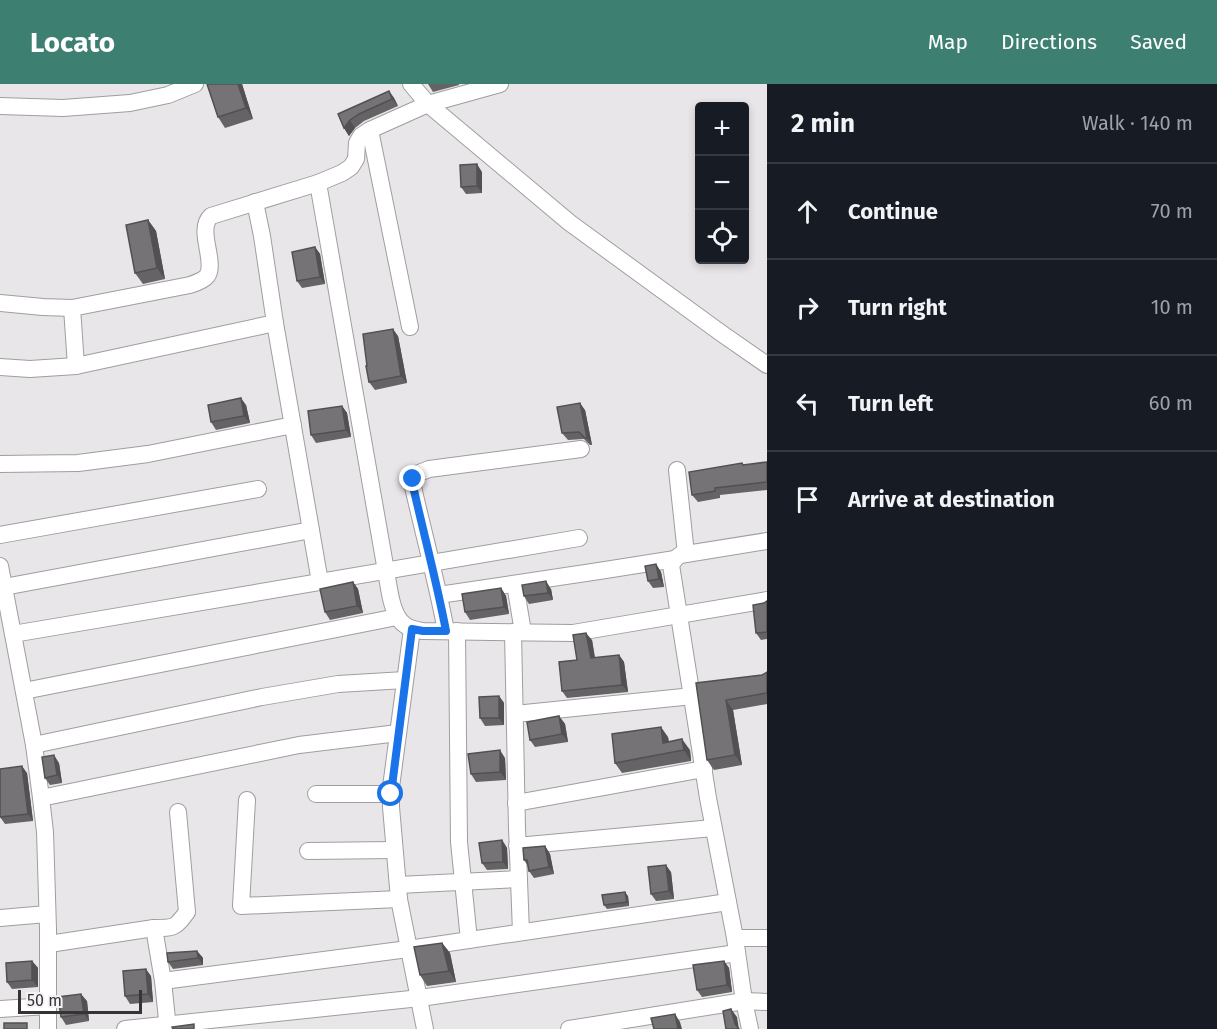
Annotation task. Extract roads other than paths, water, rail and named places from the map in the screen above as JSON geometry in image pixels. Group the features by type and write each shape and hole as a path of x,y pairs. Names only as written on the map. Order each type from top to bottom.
{"street":[{"path":"0,106 63,108 130,103 168,95 195,84"},
{"path":"411,84 428,104 570,223 767,365"},
{"path":"0,303 43,308 72,308 201,281 210,268 205,227 207,220 216,213 342,174 351,167 356,159 357,143 361,136 369,130 462,89 500,84"},
{"path":"369,130 410,327"},
{"path":"318,183 386,571 393,607 403,624 423,631 573,633 767,600"},
{"path":"255,202 320,582"},
{"path":"72,308 76,366"},
{"path":"0,367 30,369 76,366 275,323"},
{"path":"0,464 78,463 148,454 293,425"},
{"path":"469,940 459,842 451,631 430,563 413,479 419,473 429,469 581,449"},
{"path":"677,470 680,556 671,565 695,688 713,828 750,1029"},
{"path":"0,535 258,489"},
{"path":"4,587 311,530"},
{"path":"13,634 579,538"},
{"path":"439,595 767,542"},
{"path":"0,566 34,745 45,832 49,944 48,1029"},
{"path":"514,584 518,632 515,714 521,933"},
{"path":"24,691 397,617"},
{"path":"412,629 391,794 398,892 425,1029"},
{"path":"34,745 262,697 338,684 405,680"},
{"path":"515,714 695,688"},
{"path":"41,798 299,745 398,734"},
{"path":"516,803 704,769"},
{"path":"316,794 391,794"},
{"path":"247,800 241,906 398,892 463,882 519,879"},
{"path":"49,944 154,928 172,928 179,923 187,912 178,812"},
{"path":"518,846 713,828"},
{"path":"308,851 394,850"},
{"path":"163,981 408,949 728,902"},
{"path":"0,918 47,914"},
{"path":"154,928 168,1027"},
{"path":"125,1029 168,1027 420,998 736,946 767,938"},
{"path":"568,1029 744,1001 767,1002"},
{"path":"0,1009 48,1006"}]}
